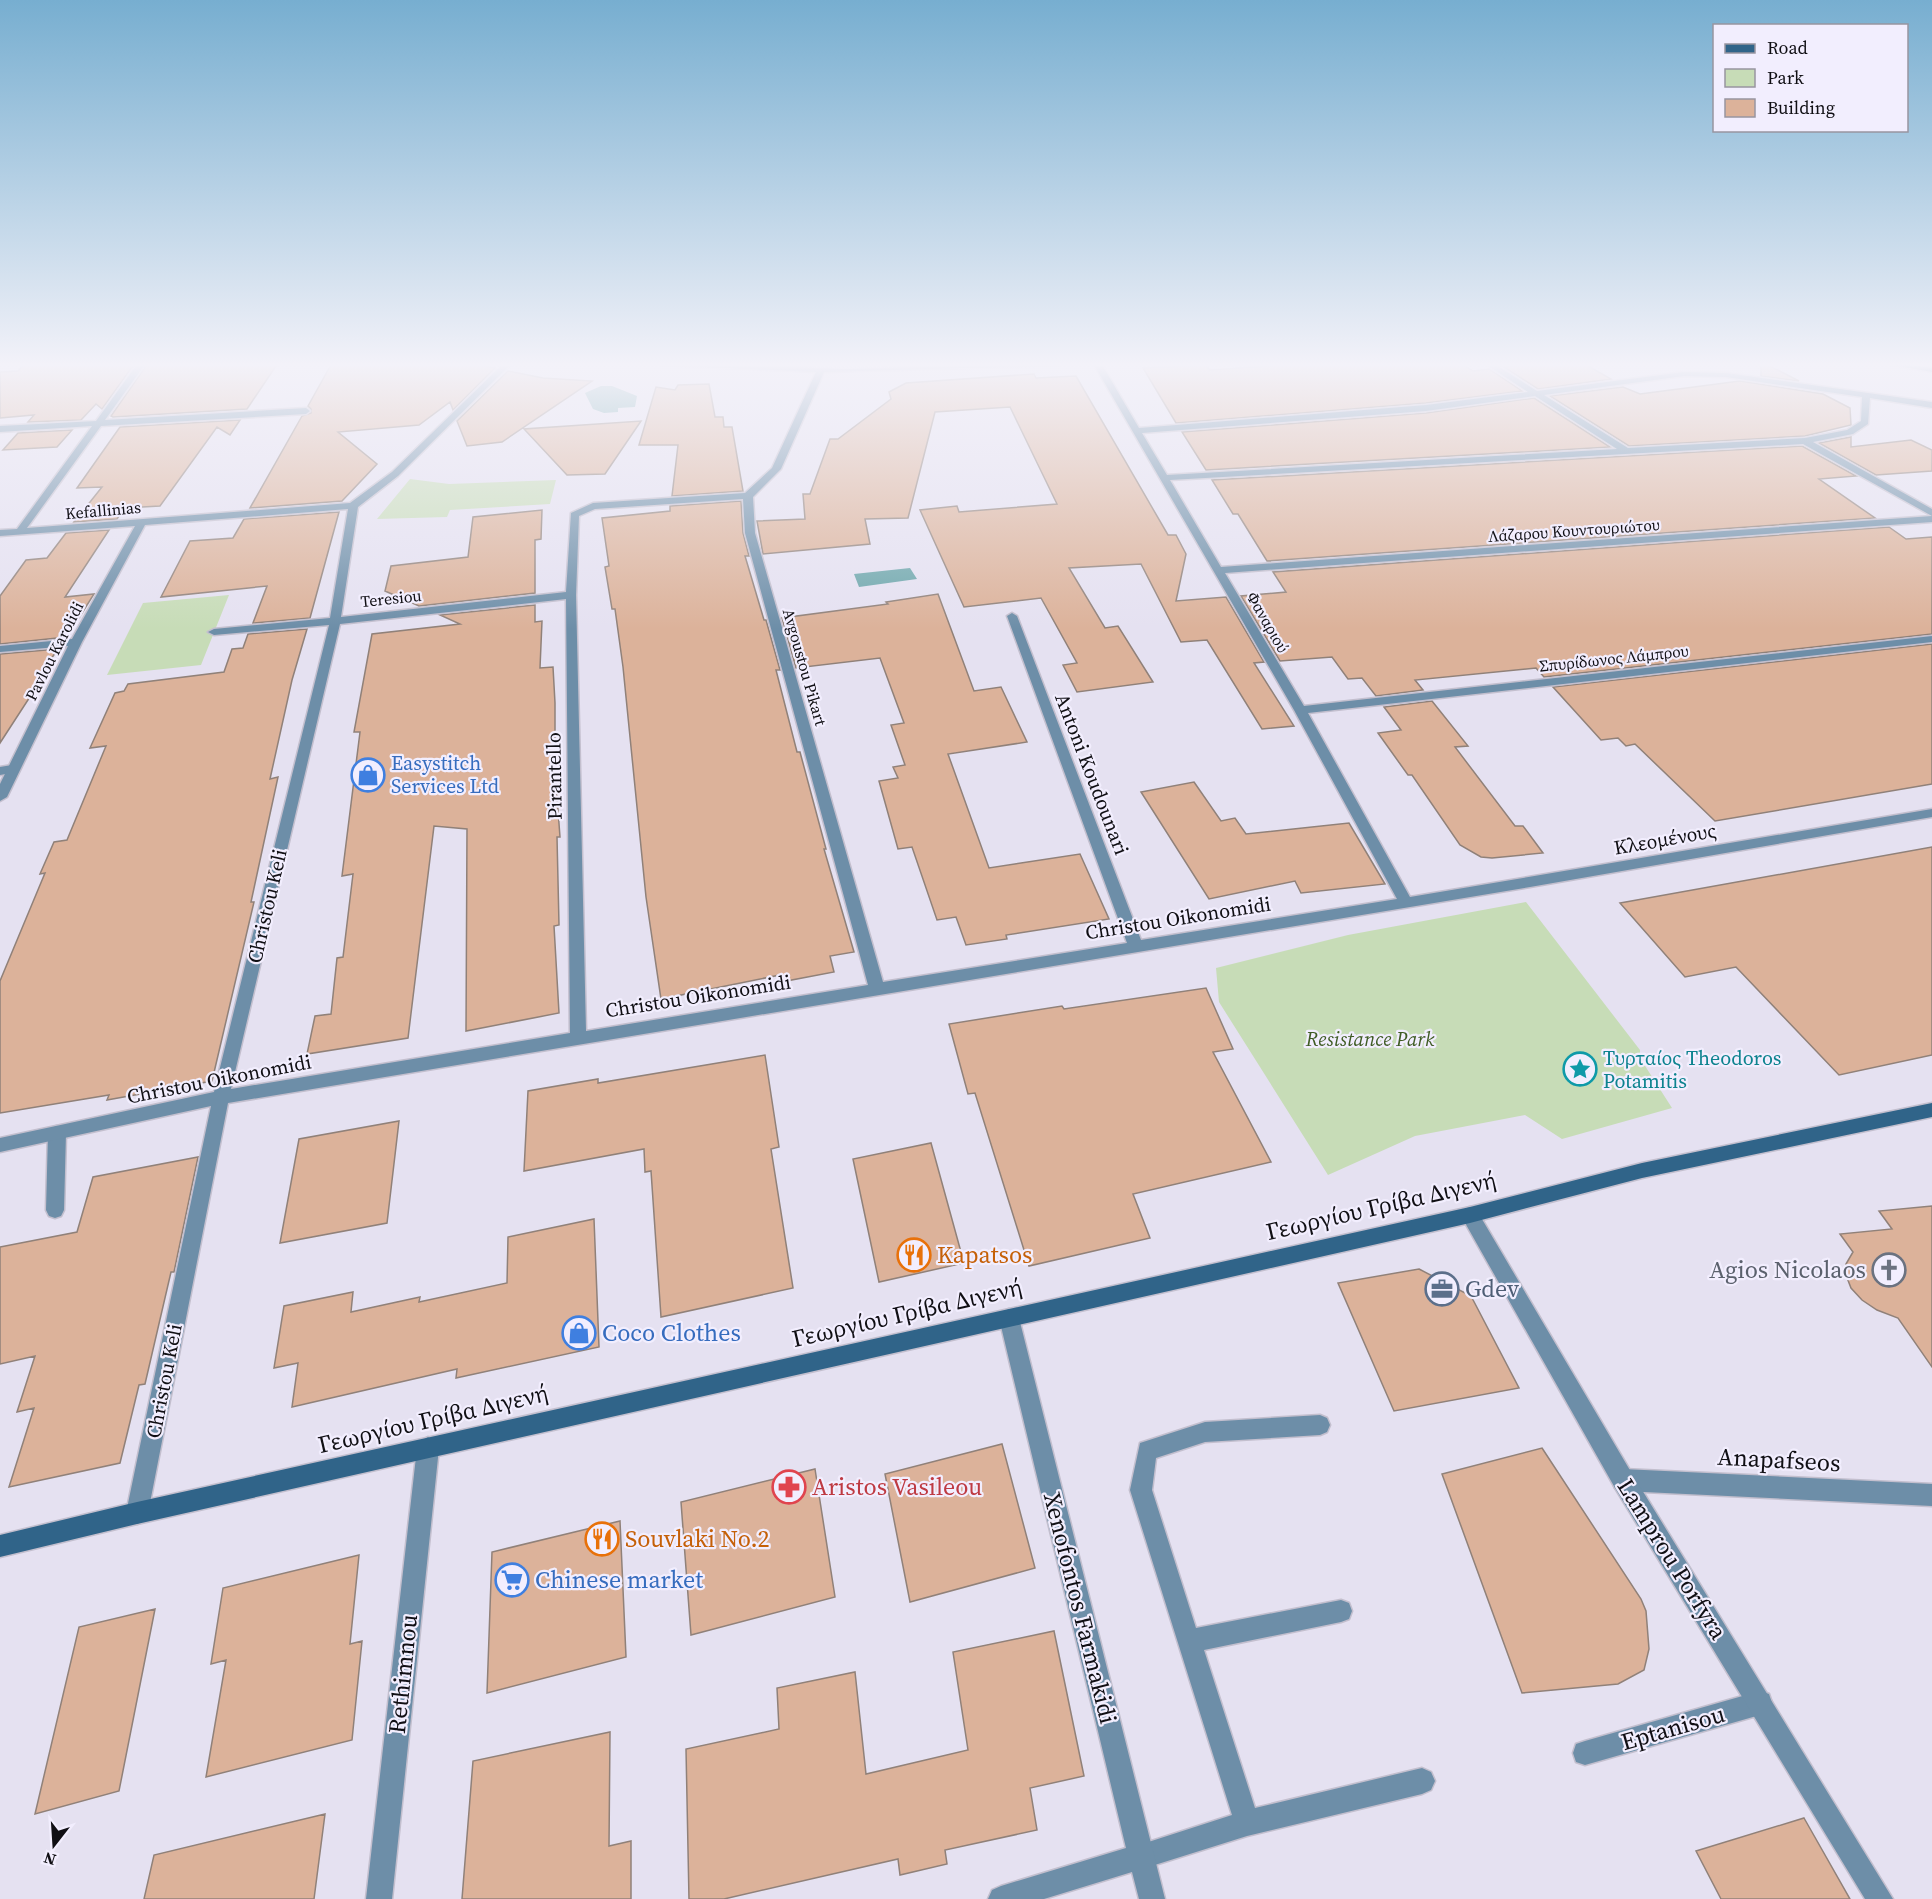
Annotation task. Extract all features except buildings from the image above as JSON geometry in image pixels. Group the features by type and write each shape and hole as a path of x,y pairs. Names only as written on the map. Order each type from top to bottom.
{"main road":[{"name":"Γεωργίου Γρίβα Διγενή","path":"0,1546 137,1513 1470,1215 1524,1199 1685,1159 1932,1110"}],"street":[{"path":"20,531 77,452"},
{"path":"352,506 395,474 416,452"},
{"path":"748,496 776,469 784,452"},
{"name":"Φαναριού","path":"1149,452 1300,710 1405,901"},
{"path":"1164,478 1598,452"},
{"path":"1824,452 1932,513"},
{"name":"Pirantello","path":"578,1038 571,595 573,515 593,506 748,496"},
{"name":"Avgoustou Pikart","path":"748,496 750,534 877,988"},
{"name":"Kefallinias","path":"0,533 352,506"},
{"name":"Christou Keli","path":"137,1513 221,1097 335,621 352,506"},
{"name":"Λάζαρου Κουντουριώτου","path":"1218,570 1932,519"},
{"name":"Pavlou Karolidi","path":"0,797 6,770 142,522"},
{"name":"Teresiou","path":"214,632 571,595"},
{"name":"Antoni Koudounari","path":"1012,616 1136,946"},
{"name":"Σπυρίδωνος Λάμπρου","path":"1300,710 1932,639"},
{"path":"0,649 76,642"},
{"name":"Κλεομένους","path":"1405,901 1932,813"},
{"name":"Christou Oikonomidi","path":"0,1145 221,1097 1405,901"},
{"path":"55,1210 57,1133"},
{"name":"Lamprou Porfyra","path":"1470,1215 1623,1480 1880,1899"},
{"name":"Xenofontos Farmakidi","path":"1009,1318 1152,1899"},
{"path":"1247,1823 1142,1490 1147,1450 1205,1432 1320,1425"},
{"name":"Rethimnou","path":"379,1899 428,1448"},
{"name":"Anapafseos","path":"1623,1480 1932,1495"},
{"path":"1190,1641 1341,1611"},
{"name":"Eptanisou","path":"1585,1753 1760,1703"},
{"path":"1001,1899 1247,1823 1422,1781"}],"green space":[{"path":"410,479 449,484 556,480 550,504 450,510 447,517 377,519"},
{"path":"229,595 201,665 107,675 143,603"},
{"name":"Resistance Park","path":"1526,902 1640,1050 1640,1058 1672,1108 1562,1139 1525,1115 1415,1136 1328,1175 1219,1002 1216,968 1348,935"}],"shaded area":[{"path":"910,568 917,579 859,587 854,574"}],"place":[{"name":"Easystitch Services Ltd","path":"368,775"},
{"name":"Τυρταίος Theodoros Potamitis","path":"1580,1069"},
{"name":"Kapatsos","path":"914,1255"},
{"name":"Agios Nicolaos","path":"1889,1270"},
{"name":"Gdev","path":"1442,1289"},
{"name":"Coco Clothes","path":"579,1333"},
{"name":"Aristos Vasileou","path":"789,1487"},
{"name":"Souvlaki No.2","path":"602,1539"},
{"name":"Chinese market","path":"512,1580"}]}
